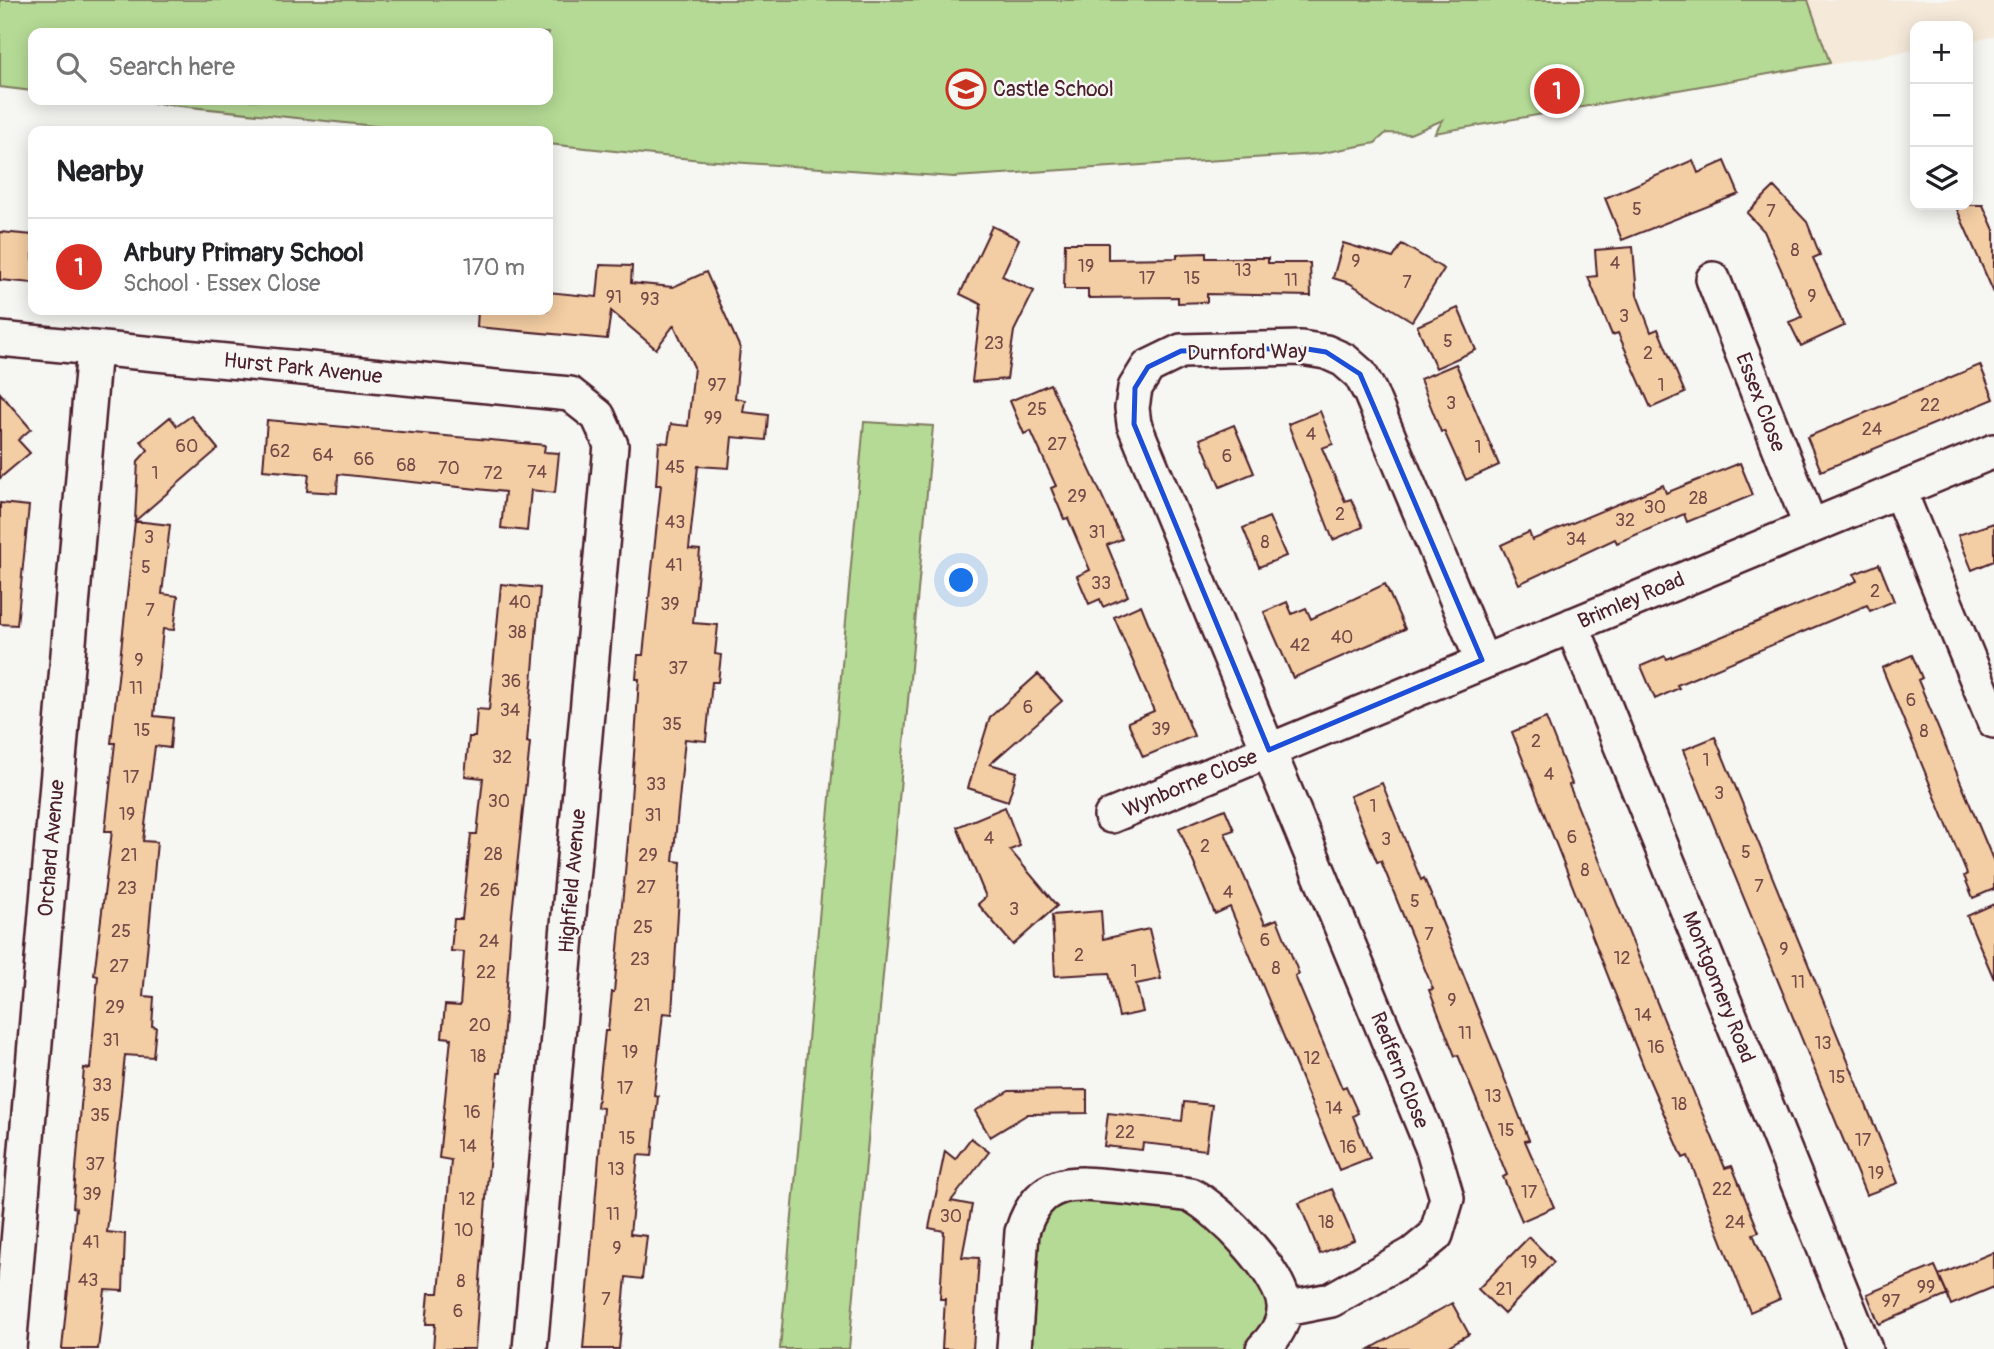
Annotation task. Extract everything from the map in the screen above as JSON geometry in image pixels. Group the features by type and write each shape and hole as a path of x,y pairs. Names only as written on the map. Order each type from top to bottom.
{"street":[{"name":"Essex Close","path":"1713,279 1810,526"},
{"name":"Hurst Park Avenue","path":"0,339 569,394 598,416"},
{"name":"Orchard Avenue","path":"9,1349 94,348"},
{"name":"Durnford Way","path":"1269,750 1134,424 1132,408 1135,388 1148,367 1181,351 1301,348 1335,356 1360,374 1370,392 1482,660"},
{"name":"Highfield Avenue","path":"530,1349 611,445 598,416"},
{"name":"Brimley Road","path":"1269,750 1994,451"},
{"path":"1899,490 1994,721"},
{"name":"Montgomery Road","path":"1572,625 1865,1349"},
{"name":"Wynborne Close","path":"1111,816 1269,750"},
{"name":"Redfern Close","path":"1269,750 1432,1147 1447,1198 1436,1235 1413,1254 1331,1300 1285,1309"},
{"path":"1014,1349 1022,1233 1028,1214 1040,1198 1053,1189 1073,1183 1191,1195 1207,1203 1235,1230 1275,1282 1285,1309 1281,1325 1263,1349"}],"highlighted area":[{"path":"1301,348 1326,352 1360,374 1482,660 1269,750 1134,424 1135,388 1148,367 1181,351"}],"shaded area":[{"path":"1431,0 1994,0 1994,37 1973,40 1973,21 1910,21 1910,51 1435,133 1445,119"}],"green space":[{"name":"Castle School","path":"0,0 1808,0 1830,63 1435,133 1443,120 1410,134 1386,133 1375,143 1317,154 954,177 701,160 553,145 553,126 374,126 171,105 553,105 553,28 28,28 28,90 0,87"},
{"path":"864,422 933,426 849,1349 780,1349"},
{"path":"1065,1199 1188,1204 1243,1259 1266,1288 1268,1314 1258,1338 1245,1349 1027,1349 1033,1226"}],"building":[{"path":"1693,160 1698,173 1725,161 1739,194 1622,240 1605,198"},
{"path":"1774,187 1807,222 1820,255 1813,258 1844,326 1801,346 1789,322 1802,317 1764,231 1747,213"},
{"path":"1973,205 1983,205 1994,230 1994,293 1957,210 1973,210"},
{"path":"992,226 1019,239 1002,276 1034,291 1014,331 1007,379 972,382 981,304 960,294"},
{"path":"0,232 28,235 28,283 0,280"},
{"path":"1065,243 1108,243 1108,259 1177,258 1177,254 1206,253 1206,258 1268,258 1268,263 1310,263 1311,296 1207,294 1207,302 1178,303 1178,297 1088,298 1088,289 1064,289"},
{"path":"1343,243 1393,258 1402,244 1444,269 1412,321 1349,283 1333,278"},
{"path":"1633,247 1637,295 1651,332 1658,329 1685,393 1651,408 1618,333 1612,335 1588,277 1597,276 1595,250"},
{"path":"600,265 632,266 631,283 673,287 706,272 740,348 735,398 745,400 743,412 768,415 766,440 732,437 729,468 698,466 689,549 700,550 693,623 718,625 715,654 721,655 718,682 712,682 706,741 685,739 673,861 681,862 672,1014 663,1013 654,1095 658,1096 652,1156 638,1155 630,1234 647,1236 642,1279 626,1277 619,1349 583,1349 603,1108 597,1107 605,1031 608,1031 614,992 629,829 639,679 636,679 638,655 643,655 661,485 656,485 659,442 668,443 671,424 688,426 694,367 674,325 656,349 611,311 607,339 477,327 478,315 553,315 553,293 597,297"},
{"path":"1458,308 1476,350 1436,368 1417,326"},
{"path":"1456,364 1499,465 1466,480 1444,431 1441,432 1420,379"},
{"path":"1980,365 1994,399 1821,471 1807,437"},
{"path":"1050,384 1122,539 1107,545 1128,596 1103,607 1100,599 1089,604 1077,576 1090,570 1068,518 1064,519 1051,488 1056,486 1031,431 1024,434 1010,401"},
{"path":"0,393 31,429 18,440 30,453 0,478"},
{"path":"1320,411 1333,444 1322,448 1345,501 1351,499 1363,527 1333,540 1288,424"},
{"path":"191,416 218,449 135,521 138,461 148,450 141,441 170,417 177,426"},
{"path":"267,420 545,445 544,452 559,453 555,493 531,490 527,531 501,528 505,492 338,474 337,493 307,491 309,474 263,470"},
{"path":"1234,425 1254,473 1220,487 1200,439"},
{"path":"1740,463 1753,495 1687,522 1684,514 1617,543 1615,539 1519,584 1501,545 1529,532 1532,540 1663,485 1666,493"},
{"path":"0,503 29,506 17,625 0,624"},
{"path":"1269,517 1286,556 1259,567 1243,528"},
{"path":"135,521 170,525 162,594 178,596 174,630 163,629 154,716 173,718 170,748 155,746 143,841 157,842 143,996 154,997 152,1026 156,1027 153,1057 125,1055 107,1232 125,1234 123,1291 105,1290 98,1349 62,1349 76,1208 73,1207 84,1068 90,1069 98,976 94,975 112,831 105,831 115,743 111,743"},
{"path":"1994,523 1994,561 1972,570 1958,535"},
{"path":"1879,564 1894,601 1870,611 1867,605 1677,685 1679,688 1655,699 1641,666 1665,656 1667,659 1857,581 1854,574"},
{"path":"501,584 540,588 527,742 530,743 511,924 501,1073 498,1073 487,1185 475,1349 433,1349 435,1324 426,1324 429,1293 439,1293 451,1160 439,1158 451,1038 442,1037 445,1005 460,1006 464,952 451,951 454,919 462,919 471,834 477,834 483,778 465,776 469,737 475,737 477,709 489,710"},
{"path":"1385,584 1405,629 1293,678 1264,612 1287,602 1292,614 1306,608 1311,619"},
{"path":"1141,605 1194,736 1143,757 1128,722 1154,711 1114,617"},
{"path":"1912,655 1922,678 1918,680 1994,862 1994,889 1973,898 1964,876 1967,874 1882,668"},
{"path":"1038,674 1062,701 990,764 1017,772 1008,801 968,788 990,717"},
{"path":"1546,718 1572,784 1569,785 1679,1057 1725,1168 1732,1166 1759,1232 1753,1234 1780,1299 1750,1312 1688,1156 1683,1158 1645,1070 1512,732"},
{"path":"1715,737 1898,1183 1866,1195 1683,750"},
{"path":"1382,783 1421,880 1424,878 1451,944 1529,1140 1525,1141 1554,1207 1522,1221 1503,1177 1507,1175 1429,990 1433,989 1381,861 1377,862 1350,796"},
{"path":"1005,807 1020,846 1010,850 1057,906 1013,945 978,904 986,897 957,827"},
{"path":"1225,809 1234,830 1225,833 1265,924 1277,919 1299,974 1295,976 1342,1088 1346,1086 1358,1113 1353,1116 1370,1158 1339,1170 1230,907 1215,914 1179,828"},
{"path":"1994,904 1994,979 1967,916"},
{"path":"1101,911 1103,939 1149,929 1161,979 1136,984 1143,1012 1119,1017 1109,973 1055,976 1052,915"},
{"path":"1087,1090 1087,1113 1028,1114 990,1137 975,1111 1009,1091"},
{"path":"1184,1102 1212,1105 1206,1150 1143,1143 1142,1150 1104,1146 1108,1113 1182,1121"},
{"path":"971,1138 989,1152 951,1201 972,1205 962,1257 979,1258 973,1349 942,1349 945,1299 940,1299 944,1231 929,1228 945,1151 955,1159"},
{"path":"1332,1189 1354,1240 1320,1254 1299,1203"},
{"path":"1529,1237 1554,1262 1504,1314 1478,1289"},
{"path":"1994,1252 1994,1287 1951,1305 1939,1275"},
{"path":"1935,1266 1948,1295 1879,1324 1867,1294"},
{"path":"1452,1303 1469,1334 1443,1349 1370,1349"}],"place":[{"name":"Castle School","path":"966,89"},
{"name":"Arbury Primary School","path":"1557,91"}]}
